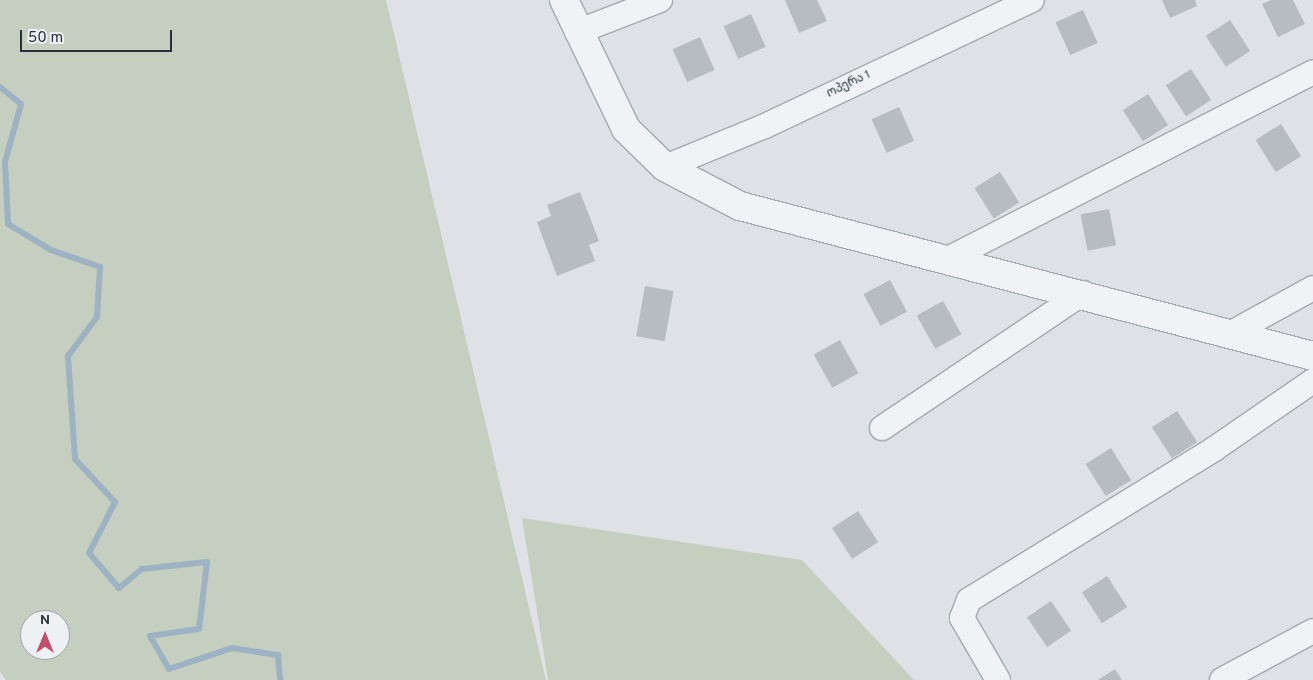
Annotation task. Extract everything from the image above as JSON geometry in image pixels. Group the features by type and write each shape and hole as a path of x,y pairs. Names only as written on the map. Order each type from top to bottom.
{"street":[{"path":"564,0 577,32 626,129 665,167 740,206 946,260 1083,293 1228,335 1313,356"},
{"path":"577,32 660,0"},
{"name":"ოპერა 1","path":"665,167 765,126 1032,0"},
{"path":"946,260 1313,72"},
{"path":"1228,335 1313,288"},
{"path":"882,428 1083,293"},
{"path":"998,680 962,618 970,600 1214,449 1313,381"},
{"path":"1222,680 1313,631"}],"green space":[{"path":"0,0 386,0 546,680 6,680 0,672"},
{"path":"522,518 802,560 914,680 548,680"}],"building":[{"path":"785,0 817,0 827,21 799,33"},
{"path":"1162,0 1195,0 1197,6 1170,18"},
{"path":"1271,0 1293,0 1305,24 1278,37 1262,4"},
{"path":"1083,10 1098,43 1070,55 1056,22"},
{"path":"751,14 766,47 738,59 724,26"},
{"path":"1230,20 1250,51 1226,67 1206,36"},
{"path":"700,37 715,70 687,82 673,49"},
{"path":"1191,69 1211,100 1186,116 1166,85"},
{"path":"1148,94 1168,125 1143,141 1123,110"},
{"path":"899,107 914,141 887,153 872,119"},
{"path":"1281,124 1301,156 1276,172 1256,140"},
{"path":"1000,172 1019,203 994,218 975,188"},
{"path":"580,192 599,241 589,245 595,261 557,276 537,222 551,216 547,205"},
{"path":"1109,209 1116,245 1088,251 1081,215"},
{"path":"890,280 907,312 880,326 864,294"},
{"path":"645,286 674,291 665,341 636,336"},
{"path":"943,301 961,334 935,349 917,316"},
{"path":"840,340 858,373 832,388 814,355"},
{"path":"1177,411 1197,442 1172,458 1152,427"},
{"path":"1111,448 1131,480 1106,496 1086,464"},
{"path":"858,511 878,542 852,559 832,528"},
{"path":"1107,576 1127,607 1102,623 1082,592"},
{"path":"1051,601 1071,631 1047,647 1027,617"},
{"path":"1115,669 1122,680 1098,680"}],"waterway":[{"path":"0,87 21,104 5,162 8,224 51,250 100,267 97,317 68,356 75,459 115,502 89,553 119,588 142,569 207,562 199,629 150,636 169,669 232,648 278,655 280,680"}]}
